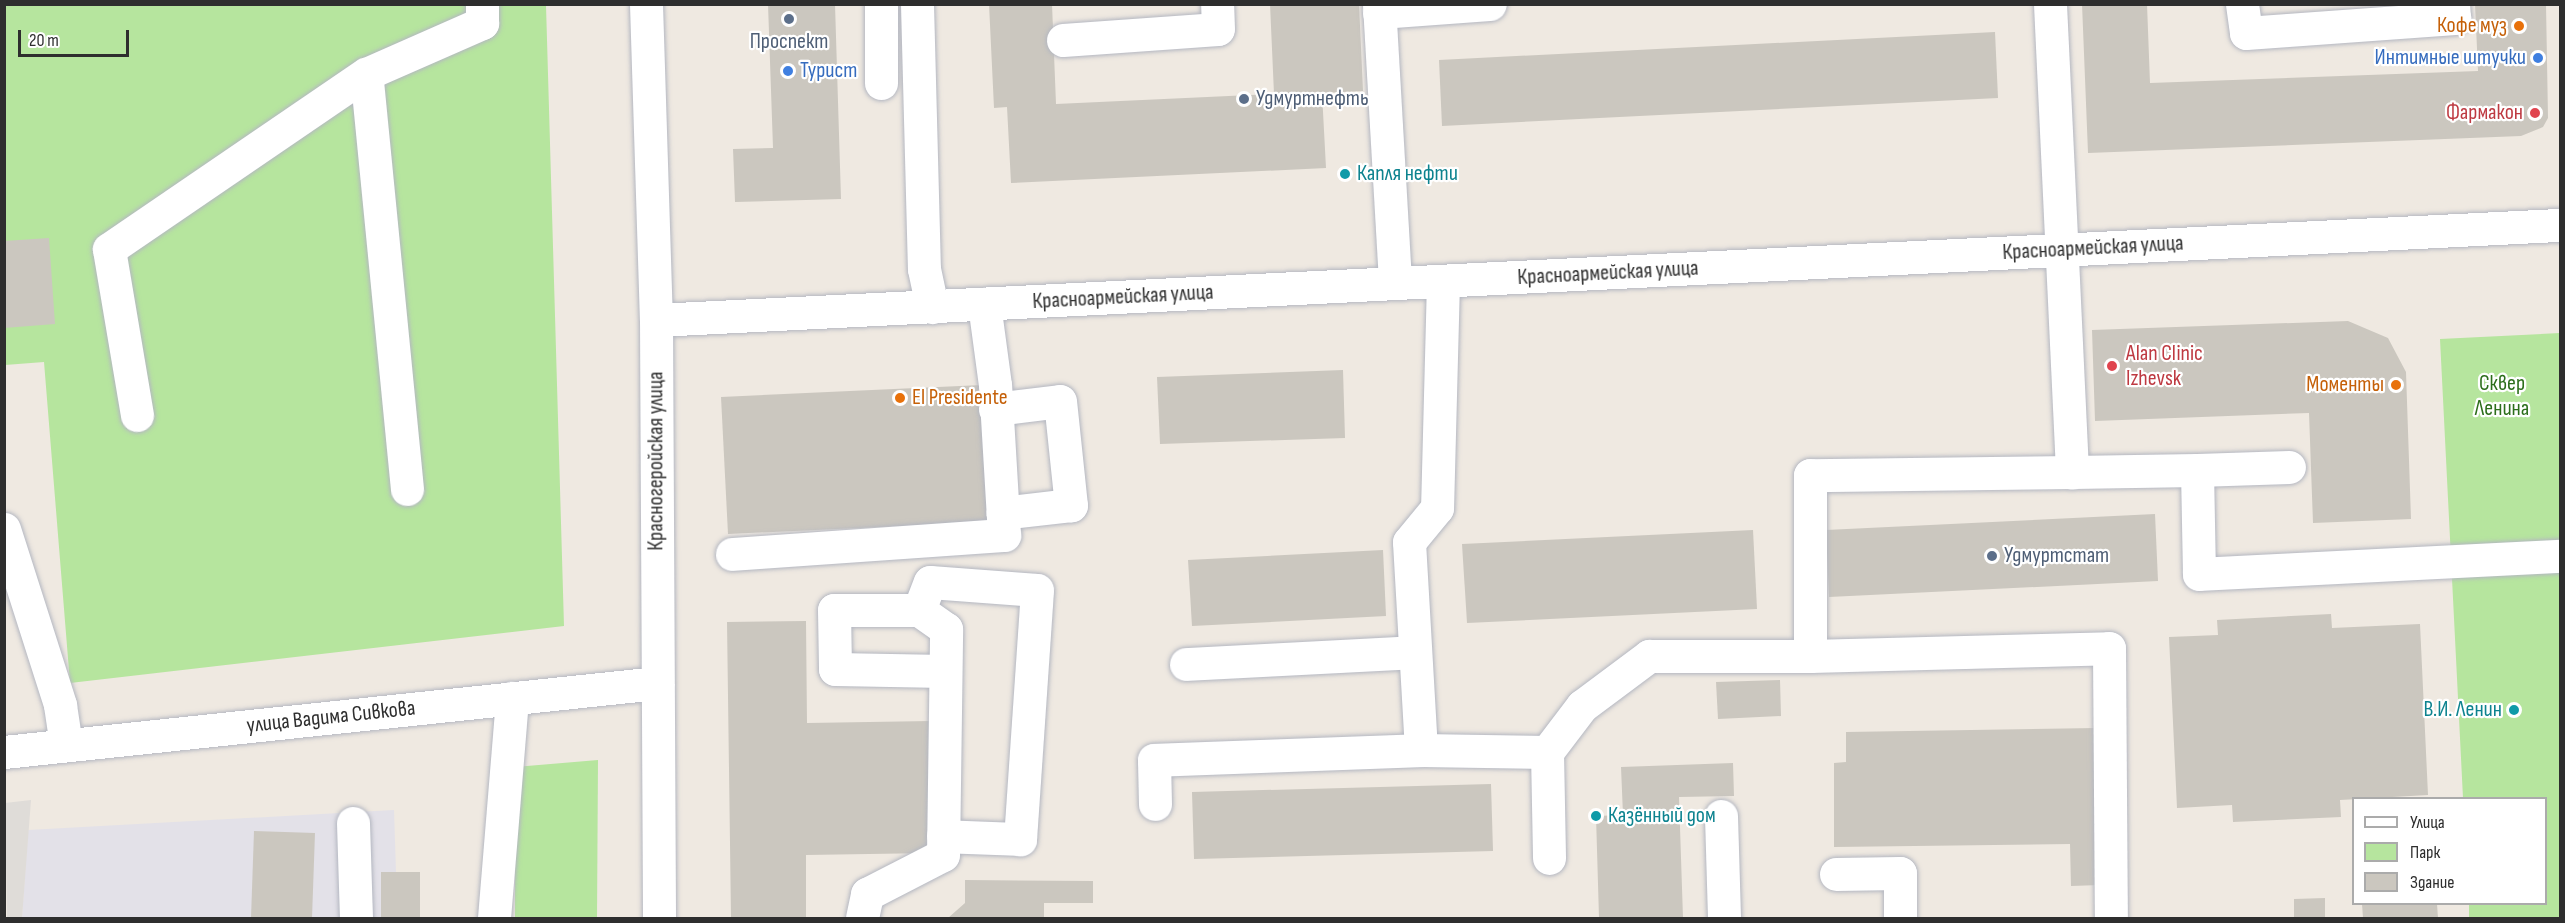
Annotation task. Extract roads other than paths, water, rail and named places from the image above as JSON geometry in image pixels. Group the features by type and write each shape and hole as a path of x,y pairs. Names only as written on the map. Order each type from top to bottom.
{"street":[{"path":"137,415 109,249 366,74 482,23 482,4"},
{"name":"Красногеройская улица","path":"646,4 656,320 658,918"},
{"path":"880,83 881,4"},
{"path":"917,4 924,269 932,306"},
{"path":"1063,40 1218,29 1217,4"},
{"path":"1395,283 1379,8 1490,4"},
{"path":"2050,4 2072,472"},
{"path":"2242,4 2246,33 2454,18 2453,4"},
{"path":"366,74 407,489"},
{"name":"Красноармейская улица","path":"656,320 2560,225"},
{"path":"1421,750 1408,542 1437,508 1443,281"},
{"path":"732,554 1004,535 984,304"},
{"path":"994,409 1060,401 1071,505 1002,513"},
{"path":"1810,656 1810,475 2289,467"},
{"path":"2197,470 2199,574 2560,556"},
{"path":"4,529 60,705 66,745"},
{"path":"919,610 930,582 1036,590 1020,839 944,836"},
{"path":"861,918 867,894 943,855 946,629 919,610 834,610 835,669 945,671"},
{"path":"1549,858 1546,752 1582,706 1649,656 1810,656 2109,648 2111,918"},
{"path":"1186,664 1415,652"},
{"name":"улица Вадима Сивкова","path":"4,752 657,683"},
{"path":"494,918 512,698"},
{"path":"1155,804 1154,760 1421,750 1546,752"},
{"path":"1721,816 1724,918"},
{"path":"353,823 356,918"},
{"path":"1836,874 1900,873 1900,918"}],"place":[{"name":"Проспект","path":"789,19"},
{"name":"Кофе муз","path":"2519,26"},
{"name":"Интимные штучки","path":"2538,58"},
{"name":"Турист","path":"788,71"},
{"name":"Удмуртнефть","path":"1244,99"},
{"name":"Фармакон","path":"2535,113"},
{"name":"Капля нефти","path":"1345,174"},
{"name":"Alan Clinic Izhevsk","path":"2112,366"},
{"name":"Моменты","path":"2396,385"},
{"name":"El Presidente","path":"900,398"},
{"name":"Удмуртстат","path":"1992,556"},
{"name":"В.И. Ленин","path":"2514,710"},
{"name":"Казённый дом","path":"1596,816"}],"park label":[{"name":"Сквер Ленина","path":"2502,396"}]}
